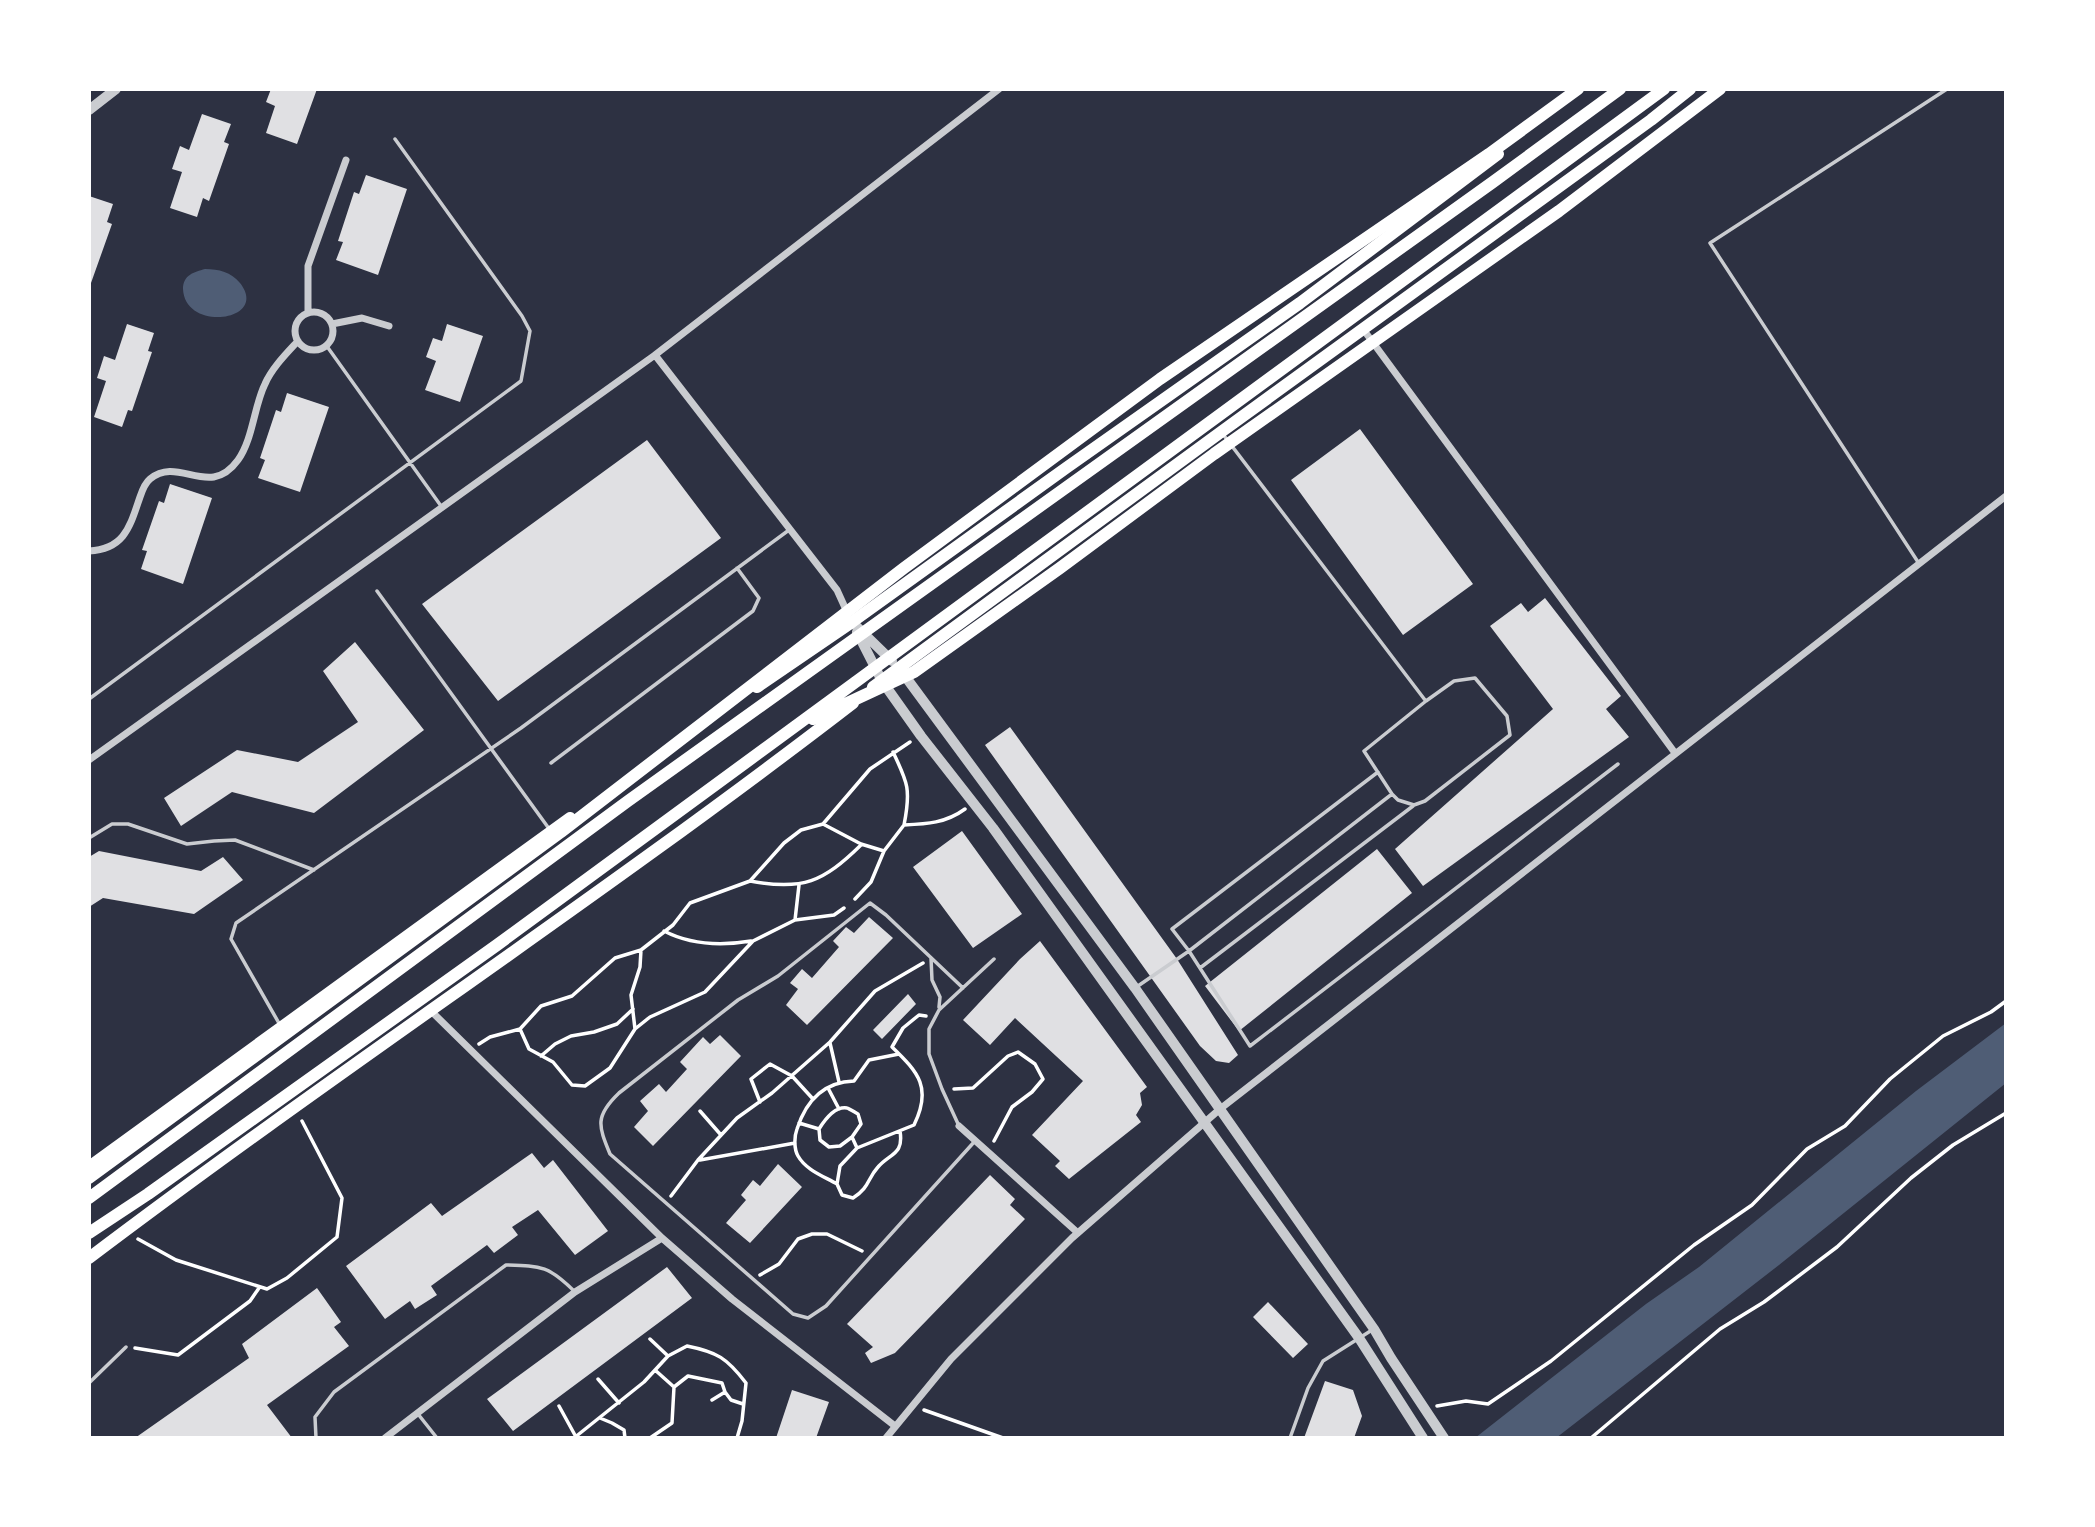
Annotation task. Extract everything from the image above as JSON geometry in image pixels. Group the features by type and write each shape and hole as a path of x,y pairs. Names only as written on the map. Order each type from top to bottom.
{"main road":[{"path":"89,1178 561,832 904,568 1160,379 1489,154 1578,89"},
{"path":"89,1167 611,788 852,622 1300,303 1584,89"},
{"path":"89,1198 628,801 1620,89"},
{"path":"89,1233 148,1194 497,945 1664,89"},
{"path":"89,1258 430,1010 755,779 881,681 1690,89"},
{"path":"788,732 914,672 1214,454 1559,211 1720,89"}],"street":[{"path":"89,110 116,89"},
{"path":"89,760 655,355 999,89"},
{"path":"308,312 308,266 346,160"},
{"path":"308,312 327,316 332,324 333,334 321,349 310,350 300,346 295,337 295,326 300,317 308,312"},
{"path":"332,324 362,318 389,326"},
{"path":"1363,329 1675,753"},
{"path":"89,551 112,545 123,537 130,526 143,489 150,479 163,472 175,471 210,478 227,472 243,452 264,384 298,341"},
{"path":"655,355 837,590 881,681 993,828 1359,1338 1423,1438"},
{"path":"886,1438 951,1359 1078,1233 1220,1109 2006,496"},
{"path":"852,622 899,668 1135,988 1374,1329 1444,1438"},
{"path":"430,1010 662,1238 732,1299 895,1426"},
{"path":"958,1126 1078,1233"},
{"path":"385,1438 575,1292 662,1238"}],"lane":[{"path":"1919,563 1710,243 1947,89"},
{"path":"89,699 521,381 530,331 395,139"},
{"path":"326,345 442,508"},
{"path":"1221,432 1426,701"},
{"path":"282,1028 231,939 236,923 532,720 790,529"},
{"path":"551,763 753,611 760,598 737,568"},
{"path":"377,591 551,832"},
{"path":"1200,968 1510,735 1507,716 1475,678 1454,681 1364,751 1392,794 1398,800 1414,805"},
{"path":"1378,772 1172,929 1250,1046 1618,764"},
{"path":"1135,988 1189,951 1392,794"},
{"path":"89,838 112,824 128,824 187,844 235,841 314,870"},
{"path":"963,988 870,903 778,976 738,1000 619,1093 604,1107 599,1129 610,1154 793,1314 808,1318 826,1306 975,1141"},
{"path":"931,958 932,980 940,997 939,1010"},
{"path":"958,1126 929,1054 929,1029 939,1010 994,959"},
{"path":"316,1438 315,1417 334,1392 506,1265 536,1266 558,1275 575,1292"},
{"path":"1290,1438 1308,1388 1323,1361 1374,1329"},
{"path":"89,1383 126,1347"},
{"path":"417,1412 437,1438"}],"path":[{"path":"471,1049 489,1037 520,1029 541,1006 572,996 615,958 641,950 673,925 690,903 750,881 784,843 801,830 823,824 870,769 921,736"},
{"path":"520,1029 529,1049 554,1062 572,1085 584,1086 610,1068 635,1029 650,1017 705,992 753,941 795,920 834,915 854,901 871,882 884,850 904,825 909,800 907,781 893,752"},
{"path":"904,825 933,824 953,819 973,804"},
{"path":"823,824 861,844 884,850"},
{"path":"750,881 777,886 799,885 821,877 841,864 861,844"},
{"path":"795,920 799,885"},
{"path":"664,932 682,940 713,943 753,941"},
{"path":"635,1029 631,995 640,967 641,950"},
{"path":"666,1203 698,1160 737,1118 792,1076 830,1042 875,991 931,958"},
{"path":"1424,1409 1466,1401 1488,1404 1520,1382 1694,1245 1752,1205 1807,1149 1845,1126 1889,1079 1944,1037 2006,1001"},
{"path":"541,1056 555,1044 571,1036 617,1024 633,1009"},
{"path":"900,1131 901,1141 895,1154 877,1167 864,1191 853,1198 842,1195 837,1184 840,1166 857,1148 914,1125 922,1109 923,1088 913,1068 892,1047 903,1028 919,1015 935,1017"},
{"path":"830,1042 839,1082"},
{"path":"942,1089 973,1088 1008,1056 1018,1052 1035,1063 1043,1079 1032,1092 1012,1107 988,1153"},
{"path":"837,1184 810,1169 796,1154 795,1136 803,1111 818,1094 828,1088 839,1082 854,1081 869,1060 899,1054"},
{"path":"760,1102 751,1079 770,1064 792,1076 813,1099"},
{"path":"828,1088 839,1109"},
{"path":"124,1231 176,1260 260,1287 267,1289 287,1278 337,1237 342,1198 295,1108"},
{"path":"847,1108 858,1114 861,1124 852,1137 840,1146 829,1147 820,1140 818,1129 825,1119 839,1109 847,1108"},
{"path":"700,1111 721,1135"},
{"path":"1591,1438 1720,1329 1765,1302 1837,1247 1911,1178 1953,1145 2006,1113"},
{"path":"799,1122 818,1129"},
{"path":"852,1137 857,1148"},
{"path":"698,1160 795,1143"},
{"path":"752,1279 779,1265 798,1239 812,1234 827,1234 872,1255"},
{"path":"126,1347 178,1355 250,1301 260,1287"},
{"path":"650,1339 668,1356"},
{"path":"559,1406 575,1437 619,1403 668,1356 687,1346 712,1351 734,1367 746,1383 742,1421 737,1438"},
{"path":"655,1370 674,1387"},
{"path":"674,1387 688,1377 722,1383 731,1400 744,1404"},
{"path":"598,1379 619,1403"},
{"path":"650,1438 672,1423 674,1387"},
{"path":"712,1400 725,1392"},
{"path":"912,1406 1000,1437"},
{"path":"600,1418 624,1430 625,1438"}],"water":[{"path":"205,269 224,272 240,283 246,296 244,306 236,313 224,317 210,316 197,312 187,303 183,289 185,280 193,273"},
{"path":"2006,1023 2006,1083 1779,1265 1556,1438 1475,1438 1646,1304 1699,1267 1916,1091"}],"building":[{"path":"271,89 317,89 297,144 266,133 275,106 266,102"},
{"path":"202,114 231,124 224,142 229,144 209,201 203,198 197,217 170,208 182,172 172,169 180,146 189,150"},
{"path":"366,175 407,189 378,275 336,260 343,242 338,241 354,192 359,194"},
{"path":"89,196 113,204 107,222 112,224 91,283 89,282"},
{"path":"127,324 154,333 148,351 152,352 132,411 128,410 122,427 94,417 106,381 97,378 104,356 115,360"},
{"path":"447,324 483,336 460,402 425,390 436,361 426,357 433,338 442,341"},
{"path":"287,393 329,407 300,492 258,478 265,460 260,458 276,410 281,412"},
{"path":"1360,429 1473,584 1403,635 1291,480"},
{"path":"647,440 721,538 498,701 422,604"},
{"path":"170,484 212,498 183,584 141,569 147,551 142,550 159,501 164,503"},
{"path":"1545,598 1621,696 1606,709 1629,737 1423,886 1395,849 1553,709 1490,626 1521,603 1528,612"},
{"path":"355,642 424,730 314,813 232,792 181,826 164,798 237,750 298,762 358,722 323,671"},
{"path":"1010,727 1177,959 1238,1055 1229,1063 1216,1061 1200,1046 985,745"},
{"path":"962,831 1022,914 973,948 913,867"},
{"path":"1377,849 1412,893 1239,1031 1205,986"},
{"path":"99,851 201,871 223,857 243,880 194,914 103,898 89,907 89,857"},
{"path":"869,917 893,938 807,1025 786,1005 798,989 790,983 802,969 812,978 839,947 833,941 846,927 854,933"},
{"path":"1040,941 1147,1087 1140,1093 1142,1105 1136,1115 1141,1122 1069,1179 1055,1166 1060,1161 1032,1135 1083,1081 1015,1018 990,1045 963,1020"},
{"path":"908,994 916,1004 882,1039 873,1030"},
{"path":"720,1035 741,1056 653,1146 634,1127 648,1111 640,1101 659,1084 666,1092 687,1069 680,1062 703,1037 710,1044"},
{"path":"532,1153 544,1168 553,1160 608,1231 575,1255 538,1210 512,1227 518,1235 494,1253 487,1245 431,1286 437,1295 415,1309 410,1301 385,1319 346,1266 431,1203 442,1216"},
{"path":"778,1164 802,1187 750,1243 726,1223 746,1200 741,1195 753,1180 760,1186"},
{"path":"990,1175 1015,1199 1010,1205 1025,1219 895,1353 871,1363 865,1353 873,1347 847,1324"},
{"path":"667,1267 692,1298 513,1431 487,1399"},
{"path":"317,1288 341,1322 334,1327 349,1346 267,1405 292,1438 135,1438 249,1358 242,1344"},
{"path":"1268,1302 1308,1344 1293,1358 1253,1317"},
{"path":"1325,1381 1353,1390 1362,1416 1354,1438 1304,1438"},
{"path":"792,1390 829,1402 816,1438 776,1438"}]}
